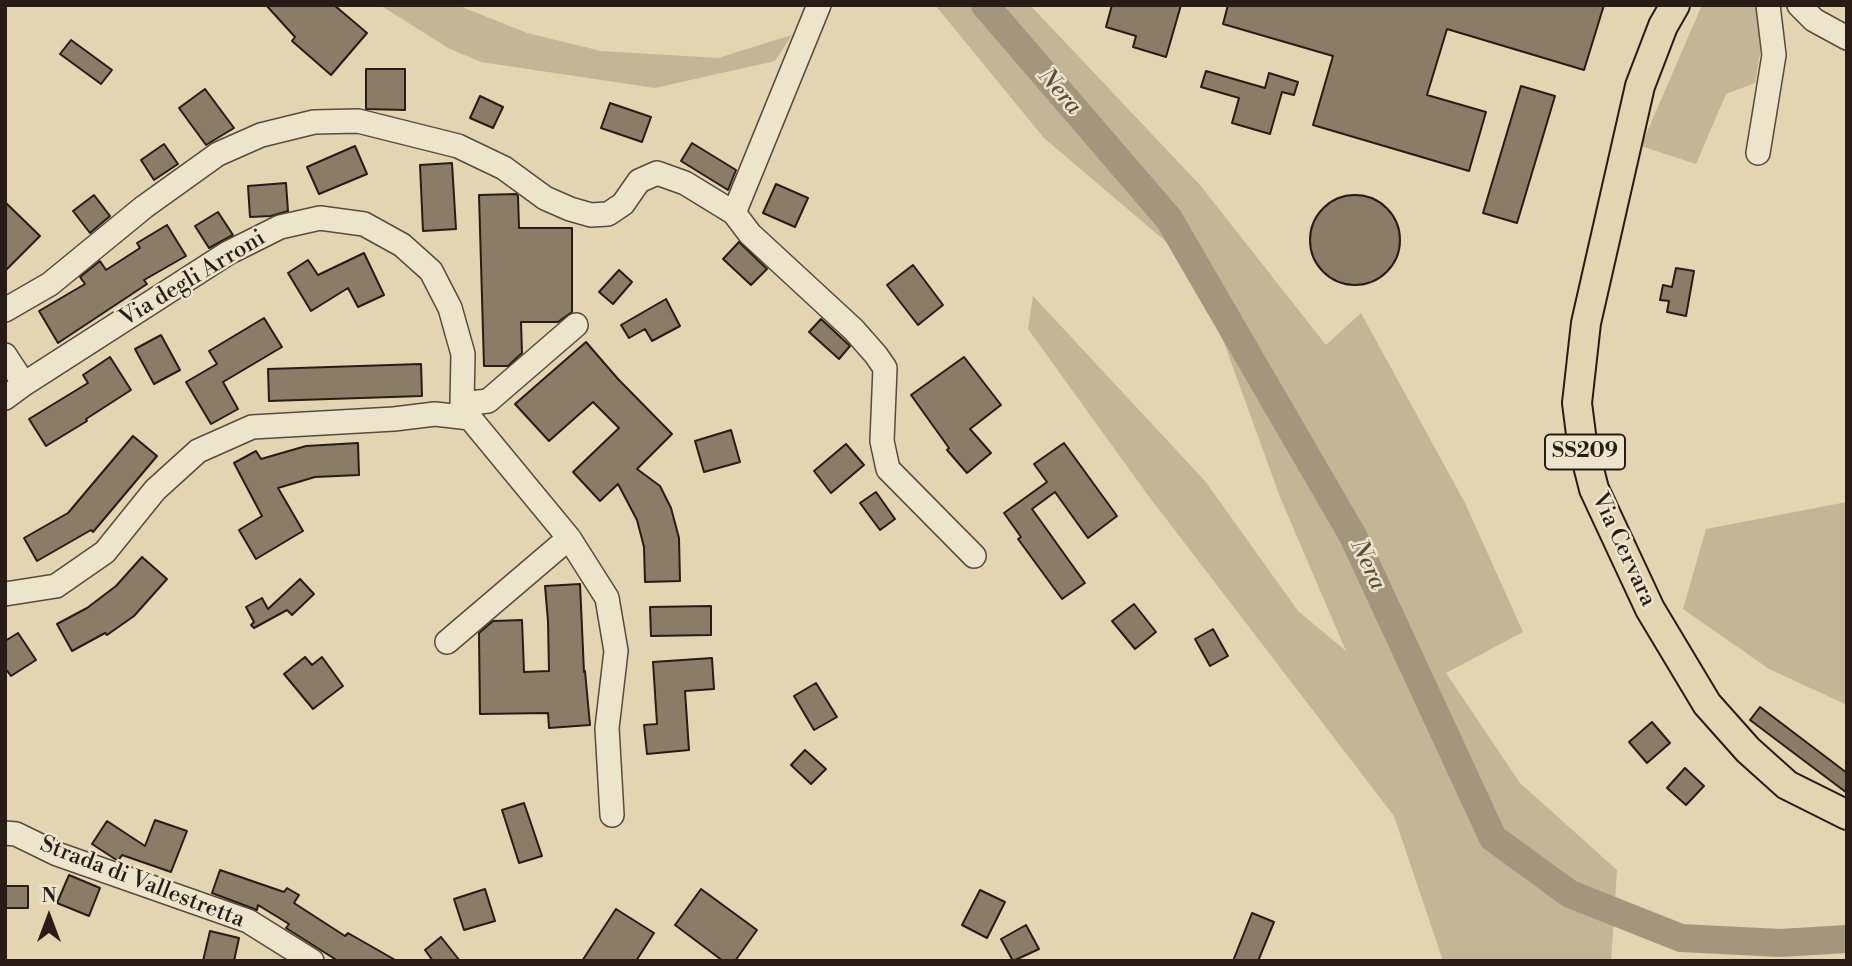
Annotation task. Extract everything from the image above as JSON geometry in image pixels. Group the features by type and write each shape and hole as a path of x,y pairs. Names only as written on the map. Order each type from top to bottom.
{"main road":[{"name":"Via Cervara","path":"1675,5 1640,86 1586,323 1577,403 1582,442 1594,489 1650,609 1707,704 1748,750 1787,785 1847,816"}],"street":[{"path":"734,213 819,5"},
{"path":"1758,152 1774,55 1768,5"},
{"path":"1800,5 1814,20 1847,38"},
{"path":"5,310 50,284 144,208 218,154 261,135 314,122 358,121 458,146 504,168 545,198 592,215 608,214 623,204 639,181 657,173 685,183 734,213 750,234 854,330 876,355 885,369 882,441 888,469 974,556"},
{"name":"Via degli Arroni","path":"5,355 14,391 228,253 280,227 320,218 364,223 402,245 431,271 450,308 463,354 466,411"},
{"path":"5,594 57,586 105,552 155,490 198,451 252,427 394,419 466,411 488,401 576,326"},
{"path":"466,411 569,538 607,598 616,651 607,728 612,815"},
{"path":"447,642 569,538"},
{"name":"Strada di Vallestretta","path":"5,833 16,834 57,853 248,921 312,961"}],"shaded area":[{"path":"380,5 457,5 527,33 601,51 718,58 792,35 775,61 655,88 481,62 448,48"},
{"path":"935,5 1030,5 1200,185 1326,345 1361,313 1465,503 1523,632 1446,673 1520,783 1617,870 1611,961 1443,961 1394,816 1147,494 1028,329 1033,296 1205,481 1298,611 1346,651 1280,497 1197,268 1044,138"},
{"path":"1702,5 1768,6 1755,83 1726,94 1696,164 1641,146"},
{"path":"1847,502 1847,705 1769,669 1683,609 1706,529"}],"building":[{"path":"266,5 334,5 367,33 331,75 292,41 295,37"},
{"path":"1112,5 1181,5 1166,57 1133,47 1136,36 1106,27"},
{"path":"1228,5 1604,5 1584,70 1447,29 1427,95 1486,112 1469,171 1313,125 1333,56 1223,24"},
{"path":"71,40 112,70 101,84 60,54"},
{"path":"366,69 405,69 405,110 366,109"},
{"path":"1206,71 1265,88 1269,73 1298,82 1294,95 1282,92 1270,134 1232,123 1239,98 1201,87"},
{"path":"1521,86 1555,96 1517,223 1483,213"},
{"path":"205,89 234,128 206,145 179,108"},
{"path":"480,96 503,107 493,128 470,118"},
{"path":"610,103 651,117 642,142 601,128"},
{"path":"692,143 736,170 728,190 681,161"},
{"path":"164,144 178,164 154,180 141,160"},
{"path":"355,146 367,174 319,194 307,167"},
{"path":"452,163 456,229 423,231 420,165"},
{"path":"286,183 288,211 271,216 250,217 248,186"},
{"path":"776,184 808,198 795,227 763,213"},
{"path":"516,194 519,228 572,228 572,312 558,322 521,322 522,353 508,366 484,366 479,195"},
{"path":"94,195 110,216 90,233 73,211"},
{"path":"1355,195 1372,198 1387,208 1397,223 1400,240 1397,257 1387,272 1372,282 1355,285 1338,282 1323,272 1313,257 1310,240 1313,223 1323,208 1338,198"},
{"path":"5,202 40,236 5,271"},
{"path":"218,212 233,235 209,248 195,226"},
{"path":"167,225 186,256 144,280 147,284 58,343 39,311 85,284 80,277 100,261 106,270 140,248 137,243"},
{"path":"739,242 767,269 751,285 723,259"},
{"path":"364,253 384,295 358,307 348,288 311,311 288,273 308,260 318,275"},
{"path":"913,265 943,305 918,325 887,285"},
{"path":"1676,268 1694,271 1686,316 1667,312 1669,301 1660,300 1663,285 1672,287"},
{"path":"619,270 632,282 613,304 599,292"},
{"path":"666,299 680,326 652,341 645,329 629,338 621,325"},
{"path":"264,318 282,347 223,382 238,409 211,424 186,382 217,364 209,351"},
{"path":"821,319 850,346 839,359 809,332"},
{"path":"161,335 180,370 154,384 135,349"},
{"path":"586,342 672,434 637,469 660,486 671,508 679,538 680,581 645,582 644,547 637,520 618,484 600,501 573,472 619,428 593,402 549,441 515,404"},
{"path":"110,357 131,390 46,446 29,419 88,383 83,375"},
{"path":"964,357 1001,405 970,429 991,453 967,473 947,450 949,448 911,395"},
{"path":"421,364 422,396 269,401 268,369"},
{"path":"731,430 740,462 704,472 695,441"},
{"path":"133,436 157,456 93,532 91,530 37,561 24,538 68,513"},
{"path":"358,443 359,475 315,477 278,488 303,531 256,559 239,530 262,516 234,463 256,451 261,459 306,446"},
{"path":"1064,443 1117,516 1088,538 1055,492 1032,509 1085,583 1062,599 1018,539 1021,537 1004,513 1047,482 1034,464"},
{"path":"846,444 864,465 831,493 814,471"},
{"path":"876,492 895,519 880,530 860,503"},
{"path":"142,557 167,579 134,616 107,635 105,633 72,651 57,624 87,608 116,586"},
{"path":"300,579 314,594 292,615 287,610 254,628 251,625 254,622 246,607 262,598 268,609"},
{"path":"580,584 584,672 590,725 549,728 548,713 480,714 479,633 493,621 522,620 524,672 549,671 545,586"},
{"path":"1134,604 1156,632 1135,649 1112,621"},
{"path":"711,606 711,635 651,636 650,607"},
{"path":"1213,629 1228,656 1210,666 1195,639"},
{"path":"18,633 36,660 11,676 5,668 5,641"},
{"path":"305,657 312,665 322,657 343,686 313,709 284,674"},
{"path":"712,658 714,689 685,691 689,750 647,754 644,725 657,724 653,662"},
{"path":"816,683 837,717 814,730 794,696"},
{"path":"1760,707 1847,773 1847,793 1750,720"},
{"path":"1652,722 1670,743 1647,763 1629,742"},
{"path":"805,750 826,769 811,784 791,765"},
{"path":"1685,768 1704,786 1686,805 1667,788"},
{"path":"524,803 542,856 519,863 502,810"},
{"path":"155,820 187,831 171,872 122,855 118,861 92,844 107,821 145,846"},
{"path":"220,870 284,892 287,888 299,895 294,903 345,936 348,933 397,961 338,961 286,928 289,924 258,905 257,910 212,893"},
{"path":"69,875 100,888 89,916 57,903"},
{"path":"5,886 28,886 28,908 5,908"},
{"path":"485,889 495,921 464,930 454,899"},
{"path":"701,889 757,930 735,961 723,961 675,925"},
{"path":"980,890 1005,902 987,938 962,925"},
{"path":"616,909 654,933 636,961 582,961"},
{"path":"1252,913 1274,922 1258,961 1233,961"},
{"path":"1026,925 1039,949 1013,961 1001,939"},
{"path":"210,931 239,938 234,961 203,961"},
{"path":"441,937 460,961 433,961 425,950"}],"waterway":[{"name":"Nera","path":"985,5 1169,219 1353,536 1493,838 1570,894 1681,938 1780,943 1847,939"}]}
